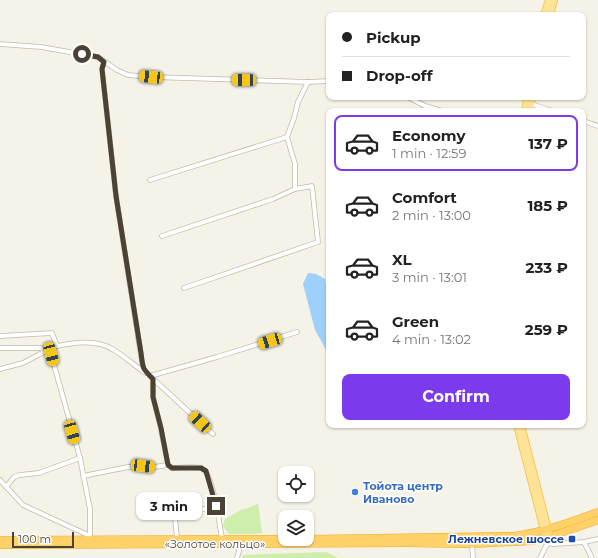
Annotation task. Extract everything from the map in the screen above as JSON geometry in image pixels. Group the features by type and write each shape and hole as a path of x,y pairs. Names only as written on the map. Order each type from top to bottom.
{"highway":[{"path":"547,535 598,512"},
{"path":"314,539 519,542 598,520"},
{"name":"«Золотое кольцо»","path":"0,545 222,539 278,539"},
{"name":"«Золотое кольцо»","path":"0,540 101,543 241,544 474,542"}],"main road":[{"path":"545,12 549,0"},
{"path":"551,12 554,0"},
{"path":"530,108 532,100"},
{"path":"518,428 547,535"},
{"path":"523,428 547,535"}],"street":[{"path":"0,44 41,47 98,57 104,62 128,75 308,82 326,80"},
{"path":"104,62 102,69 116,196 143,368 213,434"},
{"path":"295,189 295,164 287,138 298,102 308,82"},
{"path":"414,100 432,108"},
{"path":"531,104 543,108"},
{"path":"586,122 598,126"},
{"path":"150,180 287,138"},
{"path":"162,236 273,200 295,189 312,186 318,242 184,288"},
{"path":"150,376 297,332"},
{"path":"0,336 52,333 57,346"},
{"path":"90,536 90,509 80,458 51,354 52,347 91,343 112,348 150,376 153,397 168,465"},
{"path":"0,348 41,348 51,354"},
{"path":"0,370 23,363 46,351"},
{"path":"6,487 14,477 39,473 80,458"},
{"path":"83,476 128,467 154,467 168,465 172,468 201,468 206,471 216,506 222,539"},
{"path":"0,480 23,505 90,536 101,543"},
{"path":"177,540 176,516 216,506"},
{"path":"547,535 553,544 584,542 598,539"},
{"path":"540,558 546,546 547,535"},
{"path":"473,558 474,542"},
{"path":"584,542 592,558"},
{"path":"237,558 241,544"}],"green space":[{"path":"258,504 262,533 229,534 223,526 225,519 241,510"},
{"path":"326,552 338,558 242,558 243,555"}],"water":[{"path":"308,273 316,274 325,279 326,350 315,330 303,284"}],"place":[{"name":"Тойота центр Иваново","path":"355,492"},
{"name":"Лежневское шоссе","path":"572,539"}],"route":[{"path":"82,54 98,57 104,62 102,69 116,196 143,368 153,379 153,397 168,465 172,468 201,468 206,471 216,506"}]}
